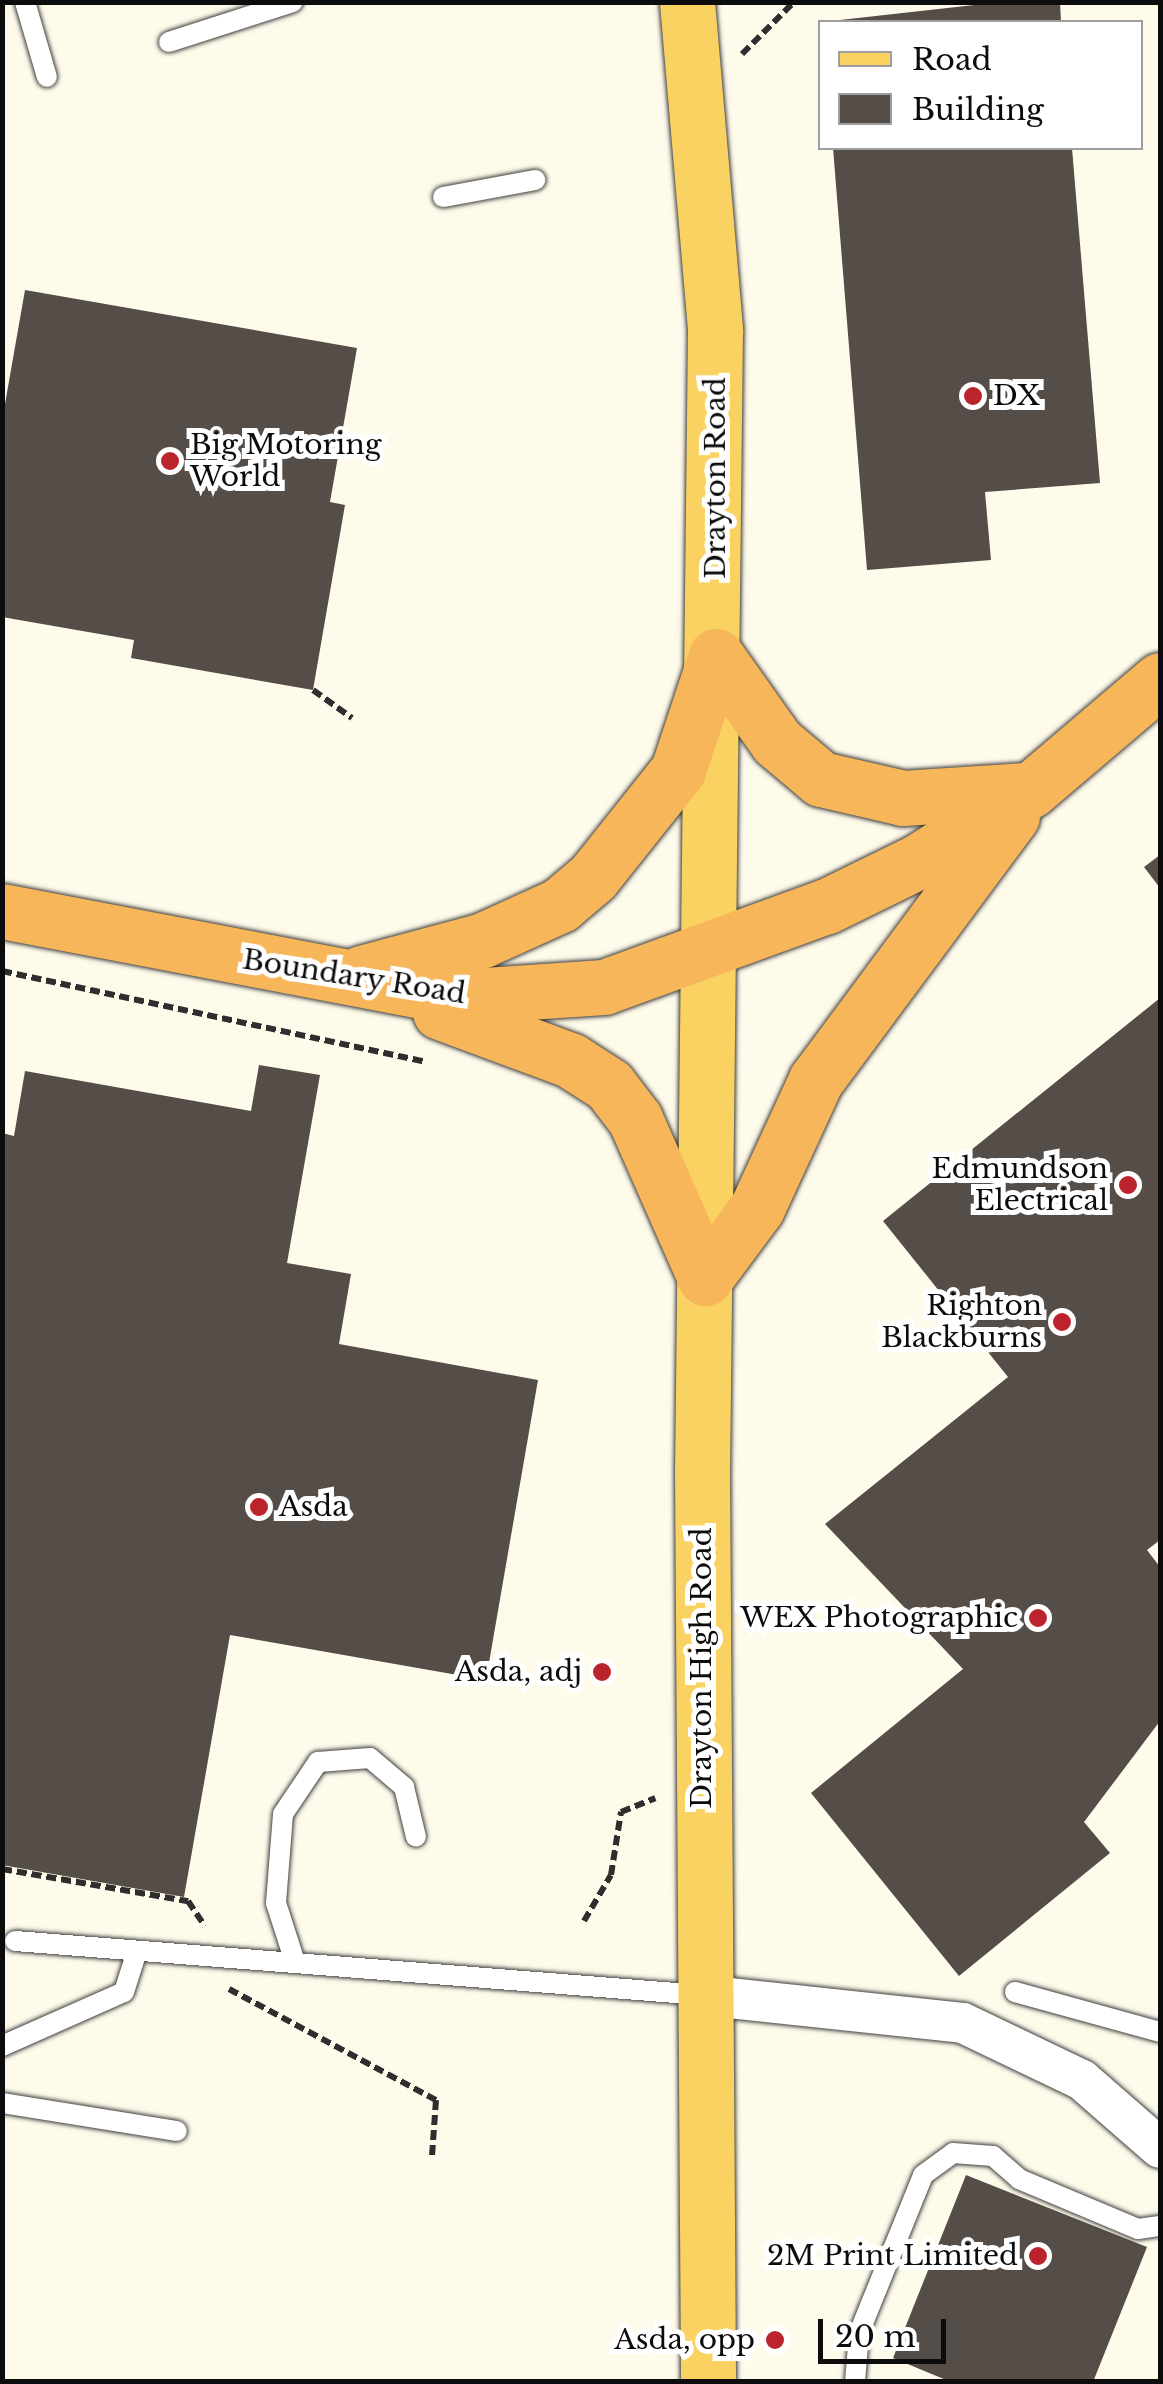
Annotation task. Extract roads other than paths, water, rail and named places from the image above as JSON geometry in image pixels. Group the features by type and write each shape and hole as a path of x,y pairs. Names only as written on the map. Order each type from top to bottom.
{"highway":[{"path":"716,656 777,742 821,779 903,798 1032,789"},
{"path":"343,978 483,940 560,905 593,877 678,770 716,656"},
{"path":"343,978 570,1060 609,1085 635,1118 706,1278 758,1208 816,1080 1032,789 1160,680"},
{"name":"Boundary Road","path":"2,911 343,978 526,998 622,982 705,955 919,860 1032,789"}],"main road":[{"name":"Drayton Road","path":"686,2 700,84 714,330 716,656 705,955"},
{"name":"Drayton High Road","path":"705,955 701,1995 708,2382"}],"street":[{"path":"701,1995 962,2023 1082,2080 1154,2127"}],"lane":[{"path":"25,2 47,77"},
{"path":"169,42 292,2"},
{"path":"443,197 536,180"},
{"path":"294,1959 276,1903 283,1814 318,1762 370,1758 404,1787 416,1837"},
{"path":"16,1941 294,1959 701,1995"},
{"path":"2,2046 124,1992 137,1951"},
{"path":"1015,1992 1160,2032"},
{"path":"2,2103 177,2131"},
{"path":"855,2382 859,2333 924,2174 954,2154 992,2156 1019,2179 1138,2229 1160,2226"}],"place":[{"name":"DX","path":"973,396"},
{"name":"Big Motoring World","path":"170,461"},
{"name":"Edmundson Electrical","path":"1128,1185"},
{"name":"Righton Blackburns","path":"1062,1322"},
{"name":"Asda","path":"259,1507"},
{"name":"WEX Photographic","path":"1038,1618"},
{"name":"Asda, adj","path":"602,1672"},
{"name":"2M Print Limited","path":"1038,2256"},
{"name":"Asda, opp","path":"775,2340"}]}
